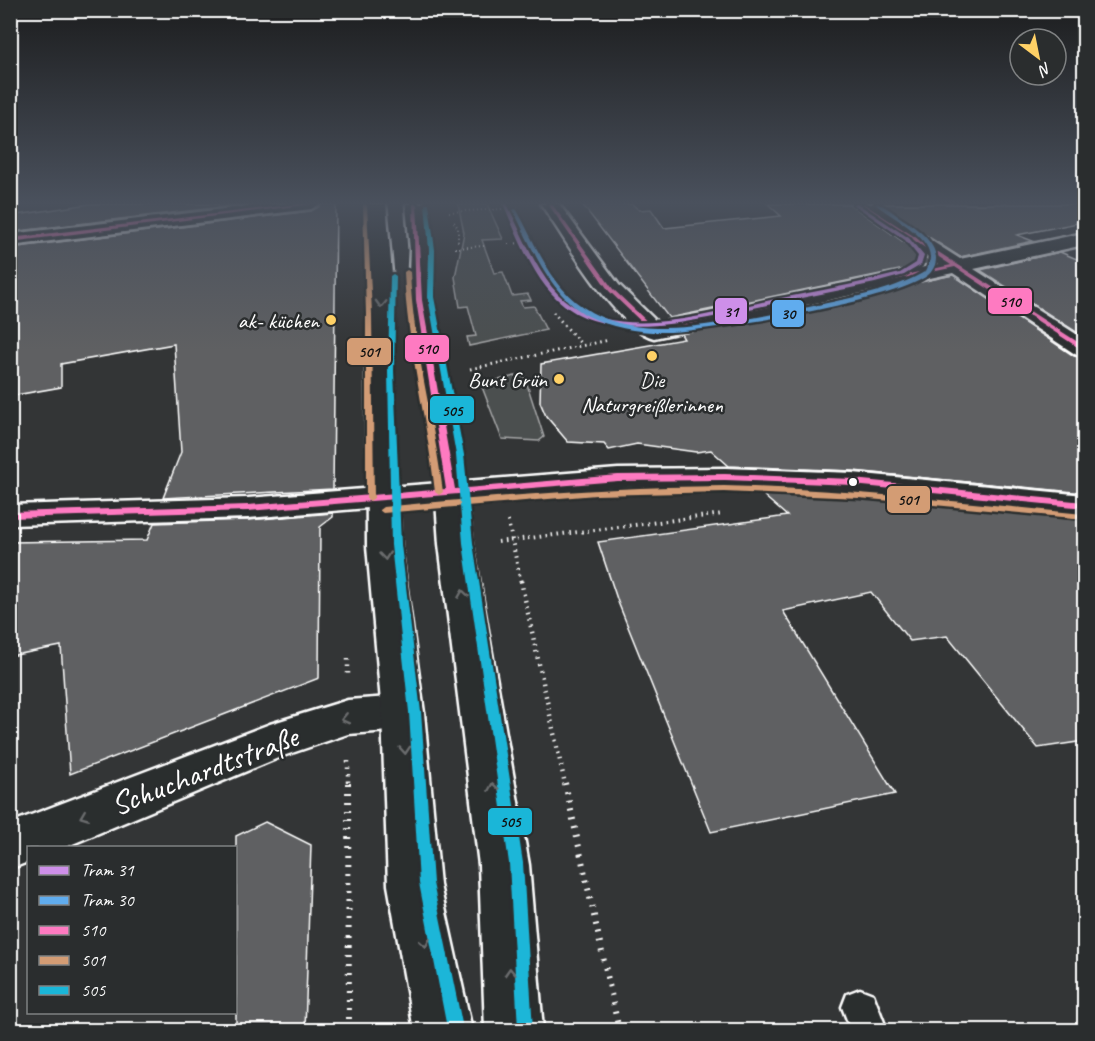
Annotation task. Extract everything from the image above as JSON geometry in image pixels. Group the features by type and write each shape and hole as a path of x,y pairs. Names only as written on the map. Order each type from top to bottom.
{"main road":[{"path":"380,253 382,286 379,371 384,546 403,713 414,885 443,1030"},
{"path":"420,253 418,298 448,458 456,544 504,865 514,1030"},
{"path":"585,253 619,299 642,323 654,331 1019,253"},
{"path":"934,253 1084,349"},
{"path":"10,515 248,508 618,478 725,477 853,482 1084,505"},
{"name":"Schuchardtstraße","path":"10,846 270,742 348,717 403,713"}],"path":[{"path":"467,370 582,346 553,312"},
{"path":"500,486 619,1030"},
{"path":"456,544 513,542 724,514"},
{"path":"349,646 349,1030"}],"shaded area":[{"path":"460,253 487,253 494,273 503,272 512,296 528,294 531,300 520,301 523,307 534,306 546,330 469,346 467,337 476,336 468,306 460,307 455,277"},
{"path":"519,375 525,378 544,437 539,441 502,439 482,387 486,383"}],"building":[{"path":"10,253 335,253 333,489 163,498 181,452 174,344 61,364 61,387 10,396"},
{"path":"619,253 918,253 933,263 669,318"},
{"path":"953,253 980,253 960,257"},
{"path":"1057,253 1084,262 1084,337 980,270"},
{"path":"953,275 1074,356 1084,358 1084,493 853,471 729,466 711,450 696,452 637,444 609,450 604,444 568,442 546,416 540,402 541,364 684,339 681,334"},
{"path":"756,489 853,493 1084,517 1084,741 1038,748 947,636 910,641 871,592 783,611 895,794 711,832 618,602 598,542 787,516"},
{"path":"333,513 333,517 320,527 319,678 70,774 61,646 10,656 10,542 147,540 154,523 248,520"},
{"path":"265,822 311,845 305,1030 236,1030 236,836"}],"tram line":[{"name":"31","path":"529,253 539,272 557,296 567,305 587,316 610,322 635,324 690,319 902,274 919,264 921,256 918,253"},
{"name":"30","path":"538,253 566,296 591,315 618,325 667,330 761,318 883,292 912,282 928,272 932,264 932,253"}],"transit line":[{"name":"501","path":"367,253 370,498"},
{"name":"510","path":"417,253 419,300 451,491"},
{"name":"505","path":"432,253 431,297 460,455 468,543 516,863 526,1029"},
{"name":"510","path":"584,253 611,290 654,331"},
{"name":"510","path":"936,253 1084,349"},
{"name":"510","path":"654,331 954,266"},
{"name":"501","path":"407,272 411,327 439,492"},
{"name":"505","path":"393,276 391,371 396,545 415,712 426,883 455,1028"},
{"name":"510","path":"10,515 248,508 618,478 725,477 853,482 1084,505"},
{"name":"501","path":"383,510 596,492 724,489 859,495 1083,517"}],"place":[{"name":"ak- küchen","path":"331,320"},
{"name":"Die Naturgreißlerinnen","path":"652,356"},
{"name":"Bunt Grün","path":"559,379"}]}
